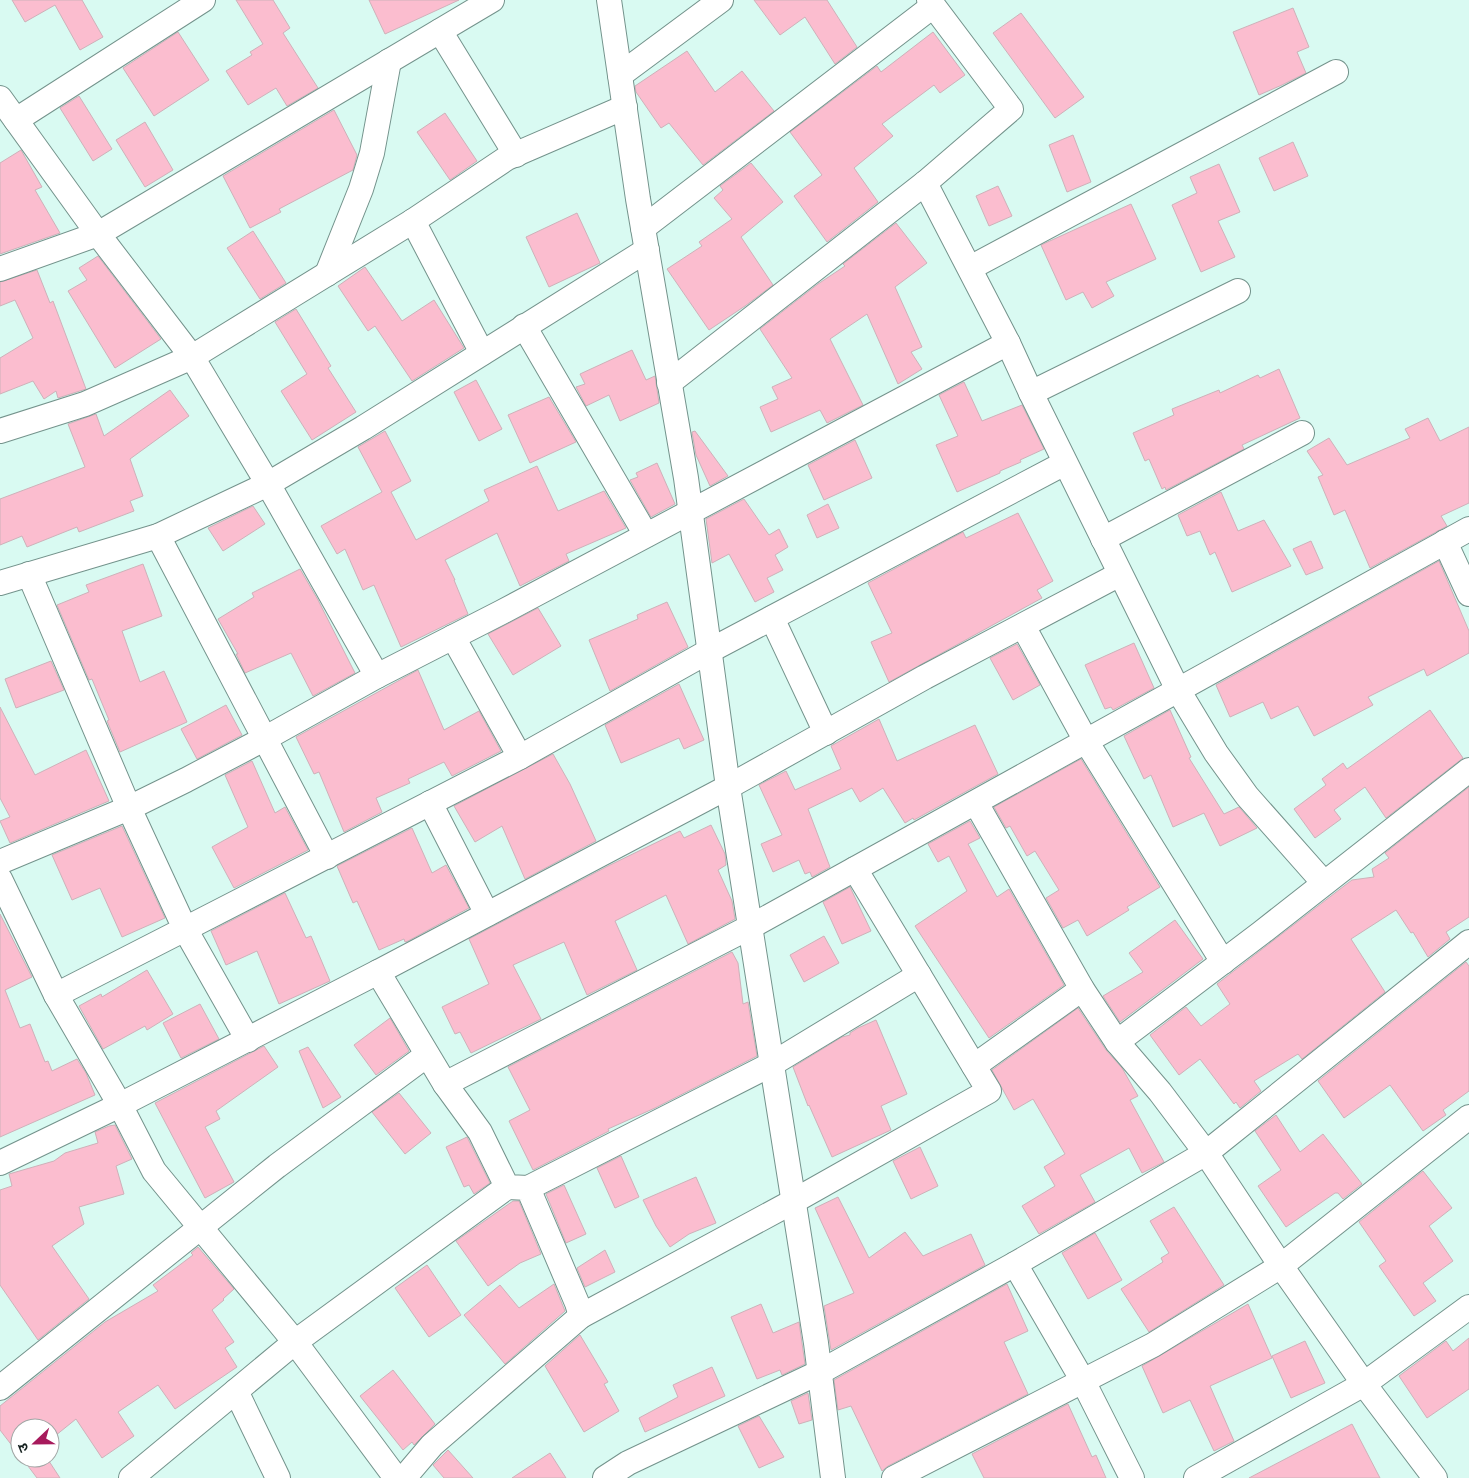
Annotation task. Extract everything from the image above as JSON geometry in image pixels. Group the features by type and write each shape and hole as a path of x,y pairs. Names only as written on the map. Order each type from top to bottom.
{"street":[{"path":"16,120 203,0"},
{"path":"0,269 98,234 492,0"},
{"path":"609,0 624,108 690,511 711,650 728,787 820,1372 833,1478"},
{"path":"620,75 721,0"},
{"path":"0,583 158,536 268,484 363,428 524,326 645,239 931,3 1011,109 925,183 670,383"},
{"path":"440,31 516,154"},
{"path":"327,274 361,189 372,153 389,61"},
{"path":"970,268 1336,72"},
{"path":"0,98 98,234 192,357 268,484 377,676"},
{"path":"0,431 85,404 192,357 413,222 507,158 624,108"},
{"path":"925,183 1008,343 1065,463 1178,690 1216,753 1247,796 1324,883"},
{"path":"413,222 482,353"},
{"path":"1031,393 1238,291"},
{"path":"524,326 646,535"},
{"path":"0,862 129,808 264,739 377,676 1008,343"},
{"path":"1103,539 1302,433"},
{"path":"56,995 520,756 711,650 1065,463"},
{"path":"444,1084 750,927 1469,529"},
{"path":"158,536 327,857"},
{"path":"1445,542 1469,594"},
{"path":"29,574 129,808 186,929 248,1040"},
{"path":"0,1163 120,1105 378,972 728,787 925,677 1120,574"},
{"path":"772,618 826,733"},
{"path":"1023,626 1086,741 1223,962"},
{"path":"453,637 520,756"},
{"path":"1117,1042 1223,962 1469,770"},
{"path":"430,802 487,914"},
{"path":"976,802 1082,989 1117,1042 1160,1092 1206,1153 1281,1266 1364,1384 1436,1478"},
{"path":"404,1478 432,1445 581,1316 794,1201 989,1091 855,869"},
{"path":"0,879 56,995 120,1105 154,1171 295,1342 396,1478"},
{"path":"605,1478 628,1463 820,1372 1015,1264 1206,1153 1469,942"},
{"path":"378,972 444,1084 480,1132 517,1187 577,1303 581,1316"},
{"path":"131,1478 295,1342 517,1187 772,1064 919,975"},
{"path":"974,1066 1082,989"},
{"path":"0,1388 276,1166 427,1055"},
{"path":"894,1478 1152,1345 1281,1266 1469,1117"},
{"path":"1015,1264 1083,1381 1132,1478"},
{"path":"1196,1478 1364,1384 1469,1307"},
{"path":"236,1391 278,1478"}],"building":[{"path":"12,0 82,0 103,37 80,50 55,5 25,22"},
{"path":"236,0 273,0 290,28 283,33 318,88 287,106 276,88 248,105 226,71 252,55 250,52 263,44"},
{"path":"369,0 459,0 385,34"},
{"path":"754,0 827,0 857,47 835,64 805,17 780,35"},
{"path":"1293,8 1309,47 1297,52 1306,73 1259,95 1233,32"},
{"path":"1021,13 1084,97 1055,118 993,33"},
{"path":"178,32 209,80 154,116 123,68"},
{"path":"933,32 965,75 940,93 934,85 882,124 893,136 854,168 878,202 827,242 794,196 822,175 790,132 877,66 881,72"},
{"path":"687,51 715,92 742,71 774,111 703,165 669,123 661,128 636,92 635,86"},
{"path":"79,96 112,149 93,161 60,108"},
{"path":"334,110 357,155 353,170 279,209 281,212 250,228 223,176"},
{"path":"445,113 477,161 450,180 417,132"},
{"path":"145,122 173,170 145,187 116,140"},
{"path":"1073,135 1091,182 1067,192 1049,145"},
{"path":"1293,142 1308,176 1274,191 1259,158"},
{"path":"21,150 42,187 35,190 60,233 0,254 0,163"},
{"path":"751,163 783,202 741,237 773,285 709,330 667,269 702,246 699,242 732,219 714,198 723,190 720,186"},
{"path":"1219,164 1240,212 1218,221 1235,257 1201,272 1172,205 1197,193 1190,177"},
{"path":"998,186 1012,216 989,226 976,196"},
{"path":"1131,204 1156,259 1106,282 1114,296 1092,308 1083,292 1066,300 1041,245"},
{"path":"577,213 600,263 549,287 526,237"},
{"path":"896,223 927,263 895,287 922,347 911,352 922,369 898,384 867,314 830,339 863,405 827,423 820,410 771,432 760,407 778,399 772,387 792,378 760,329 818,284 845,266 843,264"},
{"path":"253,231 286,283 260,299 227,248"},
{"path":"98,256 161,339 115,368 68,291 87,280 79,268"},
{"path":"365,267 402,321 434,300 464,348 412,381 375,326 368,331 338,286"},
{"path":"37,270 50,303 53,301 86,389 58,398 56,391 44,399 33,381 0,394 0,358 33,338 15,300 0,306 0,282"},
{"path":"296,309 331,366 328,368 356,412 312,440 281,391 307,374 275,322"},
{"path":"632,350 646,380 655,376 659,403 620,421 609,395 586,406 576,387 585,384 580,374"},
{"path":"1279,369 1300,418 1242,445 1244,449 1166,490 1165,487 1162,489 1149,459 1145,461 1133,433 1174,415 1172,409 1219,390 1220,393 1258,375 1260,378"},
{"path":"476,380 502,429 479,441 454,392"},
{"path":"964,382 982,421 1022,405 1044,449 1020,460 1021,462 1000,471 1000,473 957,492 936,445 958,436 939,395"},
{"path":"170,390 189,416 130,459 143,496 130,501 134,511 79,532 77,527 27,547 22,536 0,545 0,499 85,467 68,424 96,414 104,436"},
{"path":"549,397 576,442 530,463 508,415"},
{"path":"1428,418 1440,441 1469,427 1469,503 1441,516 1447,526 1370,568 1345,510 1334,515 1318,477 1323,475 1307,451 1329,438 1347,465 1410,438 1405,429"},
{"path":"385,431 411,481 391,492 416,540 489,501 484,490 537,466 558,511 604,491 626,528 566,554 569,561 520,586 497,533 445,560 468,614 401,647 374,585 363,590 345,549 337,554 321,526 382,492 358,447"},
{"path":"695,431 728,476 710,486 696,455 692,432"},
{"path":"855,440 872,478 824,500 808,465"},
{"path":"657,463 675,504 651,517 630,480 638,477 636,473"},
{"path":"1221,492 1238,531 1264,520 1291,566 1232,592 1215,552 1210,555 1200,531 1187,536 1178,515"},
{"path":"744,499 769,535 779,529 788,547 775,555 783,570 767,578 774,592 755,602 729,554 712,563 706,519"},
{"path":"828,504 839,528 817,538 807,515"},
{"path":"253,506 265,524 223,551 208,528"},
{"path":"1018,513 1053,581 1037,590 1042,598 889,682 871,642 892,633 868,583 963,532 966,538"},
{"path":"1311,541 1323,568 1306,575 1293,549"},
{"path":"1439,561 1469,631 1469,653 1427,676 1424,669 1368,697 1373,705 1314,736 1298,706 1271,719 1263,702 1230,717 1216,685"},
{"path":"143,564 162,616 122,631 140,682 164,671 187,722 120,752 92,679 89,680 57,605 89,592 86,585"},
{"path":"300,569 355,673 313,696 291,653 245,673 236,654 238,654 218,619 254,597 252,593"},
{"path":"667,602 688,647 610,691 589,640 638,619 637,615"},
{"path":"538,608 561,646 513,675 488,634"},
{"path":"1134,643 1154,688 1113,710 1111,707 1105,709 1085,665"},
{"path":"1017,644 1040,685 1013,700 990,658"},
{"path":"51,661 64,690 16,708 5,679"},
{"path":"418,670 444,730 479,711 501,751 452,776 444,762 408,779 410,783 376,798 382,812 344,832 319,772 314,774 296,737"},
{"path":"679,684 704,740 684,749 679,738 621,763 605,725"},
{"path":"226,705 242,735 197,759 181,729"},
{"path":"0,707 35,775 86,750 109,801 10,843 0,821 10,817 0,798"},
{"path":"1170,710 1191,757 1189,758 1224,814 1239,807 1257,828 1220,846 1204,813 1173,827 1151,775 1144,779 1124,736"},
{"path":"1430,710 1463,758 1386,818 1365,787 1334,810 1341,819 1315,838 1294,809 1326,785 1322,779 1343,763 1347,769"},
{"path":"879,719 897,761 975,725 998,774 914,820 913,818 905,823 883,788 860,802 852,788 808,809 830,867 812,877 810,872 805,874 799,860 773,872 761,844 782,835 759,785 786,771 795,790 841,769 831,746"},
{"path":"553,754 570,784 596,841 525,879 502,826 475,842 454,806"},
{"path":"1081,759 1160,887 1127,907 1129,910 1087,936 1078,920 1063,928 1046,898 1059,890 1035,851 1027,856 1010,826 1006,828 994,807"},
{"path":"252,761 275,813 285,807 308,850 234,888 212,847 248,827 225,775"},
{"path":"1469,787 1469,917 1446,932 1450,939 1428,957 1413,932 1411,933 1396,910 1351,939 1385,992 1302,1059 1298,1054 1254,1081 1261,1091 1240,1108 1236,1102 1234,1104 1200,1059 1179,1075 1150,1035 1186,1007 1201,1026 1230,1004 1217,984 1352,880 1374,877 1372,869 1389,858 1385,853"},
{"path":"970,821 980,838 968,844 997,897 1009,889 1064,985 989,1038 915,926 967,891 949,856 938,862 928,844"},
{"path":"711,825 725,854 726,865 718,870 732,901 735,919 688,944 666,895 615,921 637,970 587,995 564,942 513,965 541,1019 471,1053 460,1032 455,1034 442,1007 489,984 469,939 608,866 680,831 684,838"},
{"path":"122,826 165,918 122,937 100,888 72,900 52,855"},
{"path":"412,828 432,873 446,865 469,908 408,941 405,942 404,939 379,950 357,901 353,903 337,866"},
{"path":"850,887 871,931 842,944 823,902"},
{"path":"285,893 306,938 311,936 330,981 279,1004 257,951 226,965 211,931"},
{"path":"0,914 32,977 5,990 20,1028 30,1024 45,1062 48,1061 52,1071 77,1059 86,1073 95,1095 0,1137"},
{"path":"1175,920 1203,959 1120,1022 1103,996 1143,972 1129,953"},
{"path":"824,936 839,963 804,982 790,955"},
{"path":"732,952 738,963 743,1004 748,1002 757,1056 655,1108 608,1129 609,1131 533,1170 509,1121 530,1110 508,1067"},
{"path":"1466,962 1469,966 1469,1091 1443,1110 1446,1115 1423,1131 1390,1085 1344,1118 1318,1081"},
{"path":"147,970 173,1014 147,1030 145,1026 103,1049 79,1006 101,994 102,997"},
{"path":"200,1004 219,1039 181,1058 163,1023"},
{"path":"1078,1008 1106,1050 1122,1068 1138,1096 1130,1100 1164,1162 1142,1173 1129,1148 1080,1175 1095,1202 1039,1234 1022,1206 1055,1186 1044,1167 1065,1154 1033,1099 1014,1110 992,1070"},
{"path":"390,1018 409,1051 376,1075 354,1045"},
{"path":"876,1020 907,1094 881,1106 891,1130 832,1157 808,1106 793,1067 842,1037 850,1035 850,1033 858,1028"},
{"path":"264,1046 278,1067 216,1111 220,1119 205,1127 234,1182 205,1198 155,1103"},
{"path":"308,1047 341,1097 323,1108 299,1051"},
{"path":"399,1093 431,1133 405,1154 372,1112"},
{"path":"1276,1115 1300,1152 1323,1134 1362,1184 1343,1199 1338,1193 1335,1193 1286,1227 1258,1186 1281,1170 1255,1131"},
{"path":"115,1125 132,1159 116,1166 124,1194 79,1207 84,1224 52,1246 89,1299 38,1340 0,1285 0,1190 12,1186 9,1174 54,1161 65,1153 98,1143 95,1132"},
{"path":"467,1137 490,1183 474,1194 469,1185 464,1187 446,1147"},
{"path":"920,1147 938,1186 911,1199 893,1161"},
{"path":"621,1156 639,1197 615,1208 597,1168"},
{"path":"1423,1171 1452,1208 1429,1226 1453,1261 1423,1283 1436,1301 1414,1316 1379,1266 1386,1261 1359,1222"},
{"path":"696,1177 716,1223 689,1234 670,1247 656,1226 643,1200"},
{"path":"564,1185 586,1234 566,1243 546,1194"},
{"path":"838,1197 869,1258 905,1232 923,1256 971,1234 985,1265 831,1350 824,1306 854,1293 815,1208"},
{"path":"513,1201 519,1201 541,1254 520,1263 488,1286 456,1241"},
{"path":"1174,1207 1224,1285 1149,1332 1121,1289 1163,1262 1161,1258 1169,1253 1150,1221"},
{"path":"1095,1233 1122,1280 1088,1299 1062,1253"},
{"path":"198,1247 234,1289 212,1310 234,1342 225,1348 237,1367 175,1409 158,1385 118,1412 134,1436 102,1458 76,1419 60,1432 60,1418 10,1418 10,1443 0,1430 0,1406 105,1322 158,1291 153,1285 193,1255 191,1253"},
{"path":"605,1250 615,1272 585,1287 577,1268"},
{"path":"427,1265 461,1315 429,1337 395,1288"},
{"path":"554,1284 565,1311 505,1364 464,1315 500,1285 519,1308"},
{"path":"1007,1284 1028,1331 1004,1342 1028,1394 888,1466 882,1471 851,1406 838,1410 834,1380"},
{"path":"761,1304 773,1333 799,1322 805,1364 782,1375 780,1370 757,1379 731,1317"},
{"path":"1248,1304 1272,1358 1210,1386 1234,1441 1214,1451 1190,1400 1163,1413 1142,1366"},
{"path":"580,1335 608,1382 604,1384 619,1411 584,1432 545,1366"},
{"path":"1469,1338 1469,1389 1427,1418 1399,1376 1446,1341 1453,1351"},
{"path":"1305,1341 1325,1383 1291,1398 1272,1356"},
{"path":"712,1367 725,1396 645,1432 639,1418 678,1397 673,1385"},
{"path":"393,1370 435,1424 414,1445 412,1442 403,1450 360,1396"},
{"path":"808,1393 812,1420 799,1424 791,1401"},
{"path":"1068,1404 1092,1457 1096,1455 1106,1478 984,1478 972,1454"},
{"path":"759,1416 784,1457 759,1468 738,1426"},
{"path":"1352,1424 1380,1478 1249,1478"},
{"path":"448,1450 473,1478 444,1478 433,1465"},
{"path":"550,1453 566,1478 512,1478"},
{"path":"30,1468 54,1468 60,1478 37,1478"}]}
